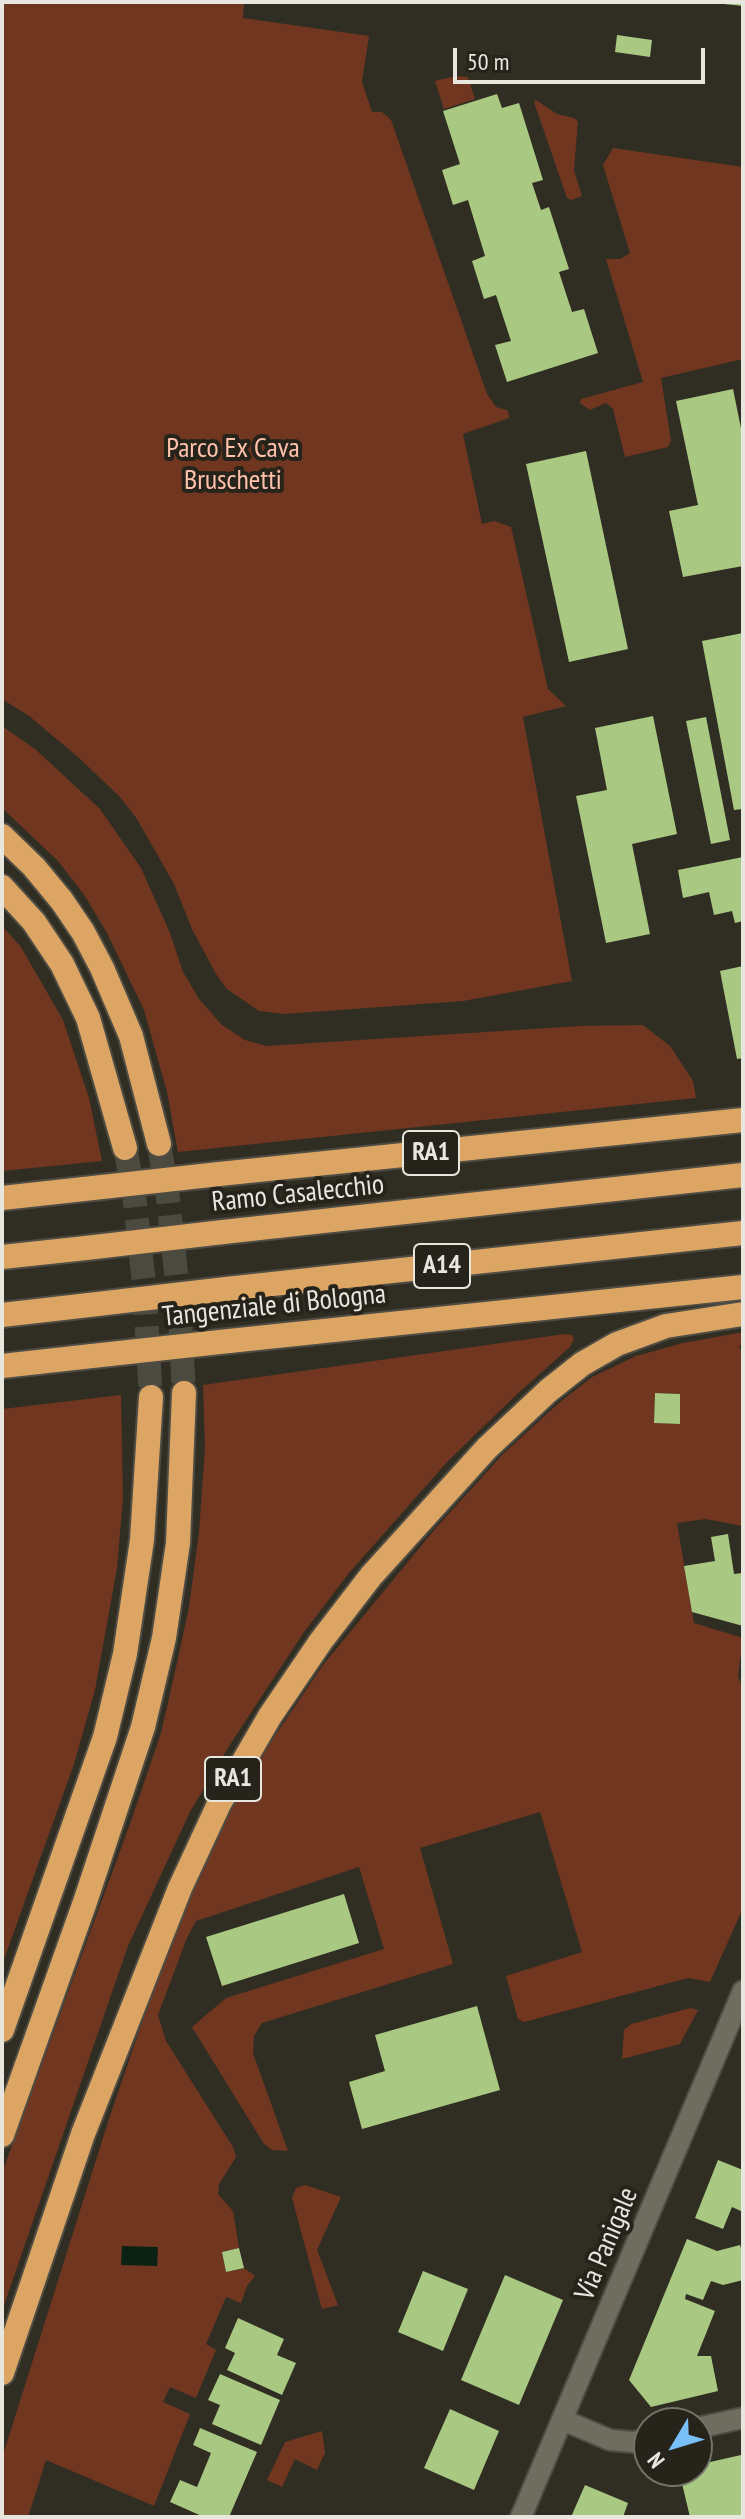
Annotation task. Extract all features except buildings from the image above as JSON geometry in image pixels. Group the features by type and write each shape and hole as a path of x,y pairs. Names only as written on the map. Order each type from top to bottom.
{"highway":[{"path":"2,836 34,867 62,901 102,968 131,1036 159,1144"},
{"path":"2,887 34,922 62,964 88,1018 125,1148"},
{"name":"RA1","path":"2,1198 743,1120"},
{"name":"Ramo Casalecchio","path":"2,1257 743,1175"},
{"name":"A14","path":"2,1315 743,1233"},
{"name":"Tangenziale di Bologna","path":"2,1366 743,1287"},
{"name":"RA1","path":"2,2373 83,2134 168,1917 219,1804 270,1716 321,1641 371,1576 487,1448 582,1364 617,1344 666,1326 743,1314"},
{"path":"2,2135 96,1873 143,1727 164,1638 178,1543 184,1393"},
{"path":"2,2030 105,1737 125,1654 142,1540 151,1397"}],"street":[{"name":"Via Panigale","path":"521,2517 743,1991"},
{"path":"713,2425 743,2418"},
{"path":"563,2420 610,2440 633,2442"}],"green space":[{"name":"Parco Ex Cava Bruschetti","path":"2,2 244,2 243,18 369,36 362,82 372,112 382,112 391,120 487,394 496,407 507,410 509,414 509,418 463,434 482,524 494,521 511,527 548,689 566,706 523,717 572,981 463,1001 284,1014 259,1011 227,989 216,974 192,929 174,884 137,819 120,797 29,716 2,699"},
{"path":"456,76 468,77 475,99 444,109 435,81"},
{"path":"536,100 557,114 578,122 574,170 582,196 571,200 567,198 534,102"},
{"path":"613,148 743,167 743,359 661,378 671,441 668,447 625,457 613,409 606,403 590,410 580,403 581,399 643,382 606,259 620,259 630,253 603,165"},
{"path":"2,726 35,749 100,809 141,868 170,933 183,972 199,999 222,1025 245,1040 266,1046 580,1026 643,1025 670,1046 693,1081 696,1098 178,1152 167,1092 144,1010 107,933 85,896 58,861 2,808"},
{"path":"2,926 21,947 63,1020 89,1098 102,1161 2,1171"},
{"path":"743,1332 743,1344 739,1346 743,1356 743,1526 706,1519 677,1523 694,1623 743,1638 738,1676 743,1690 743,1908 710,1982 688,1978 524,2022 518,2019 506,1976 582,1952 540,1812 420,1848 453,1964 262,2023 254,2036 253,2053 288,2151 272,2150 264,2144 192,2027 226,1998 384,1949 359,1867 196,1921 158,2015 166,2041 233,2147 236,2157 219,2184 218,2194 233,2211 239,2248 222,2252 226,2272 244,2268 255,2276 247,2286 241,2303 226,2297 206,2344 216,2350 196,2398 170,2387 163,2402 190,2414 154,2506 46,2460 28,2517 2,2517 2,2458 108,2122 176,1922 233,1804 323,1665 435,1529 503,1454 592,1377 636,1356","holes":["655,1393 680,1394 680,1424 654,1423"]},
{"path":"572,1335 574,1339 570,1347 448,1461 349,1573 304,1632 190,1812 128,1946 2,2311 2,2173 131,1821 161,1733 175,1672 189,1607 199,1532 205,1448 203,1385"},
{"path":"121,1395 123,1499 117,1568 95,1690 74,1764 2,1965 2,1409"},
{"path":"690,2008 698,2010 680,2044 622,2059 624,2030 631,2024"},
{"path":"305,2185 341,2197 317,2250 338,2305 322,2309 292,2198 296,2188"},
{"path":"322,2431 325,2453 317,2470 295,2459 282,2487 267,2480 285,2442"}],"shaded area":[{"path":"122,2246 158,2247 157,2266 121,2265"}],"tunnel":[{"path":"159,1144 179,1300 184,1393"},
{"path":"125,1148 134,1194 144,1283 151,1397"}]}
